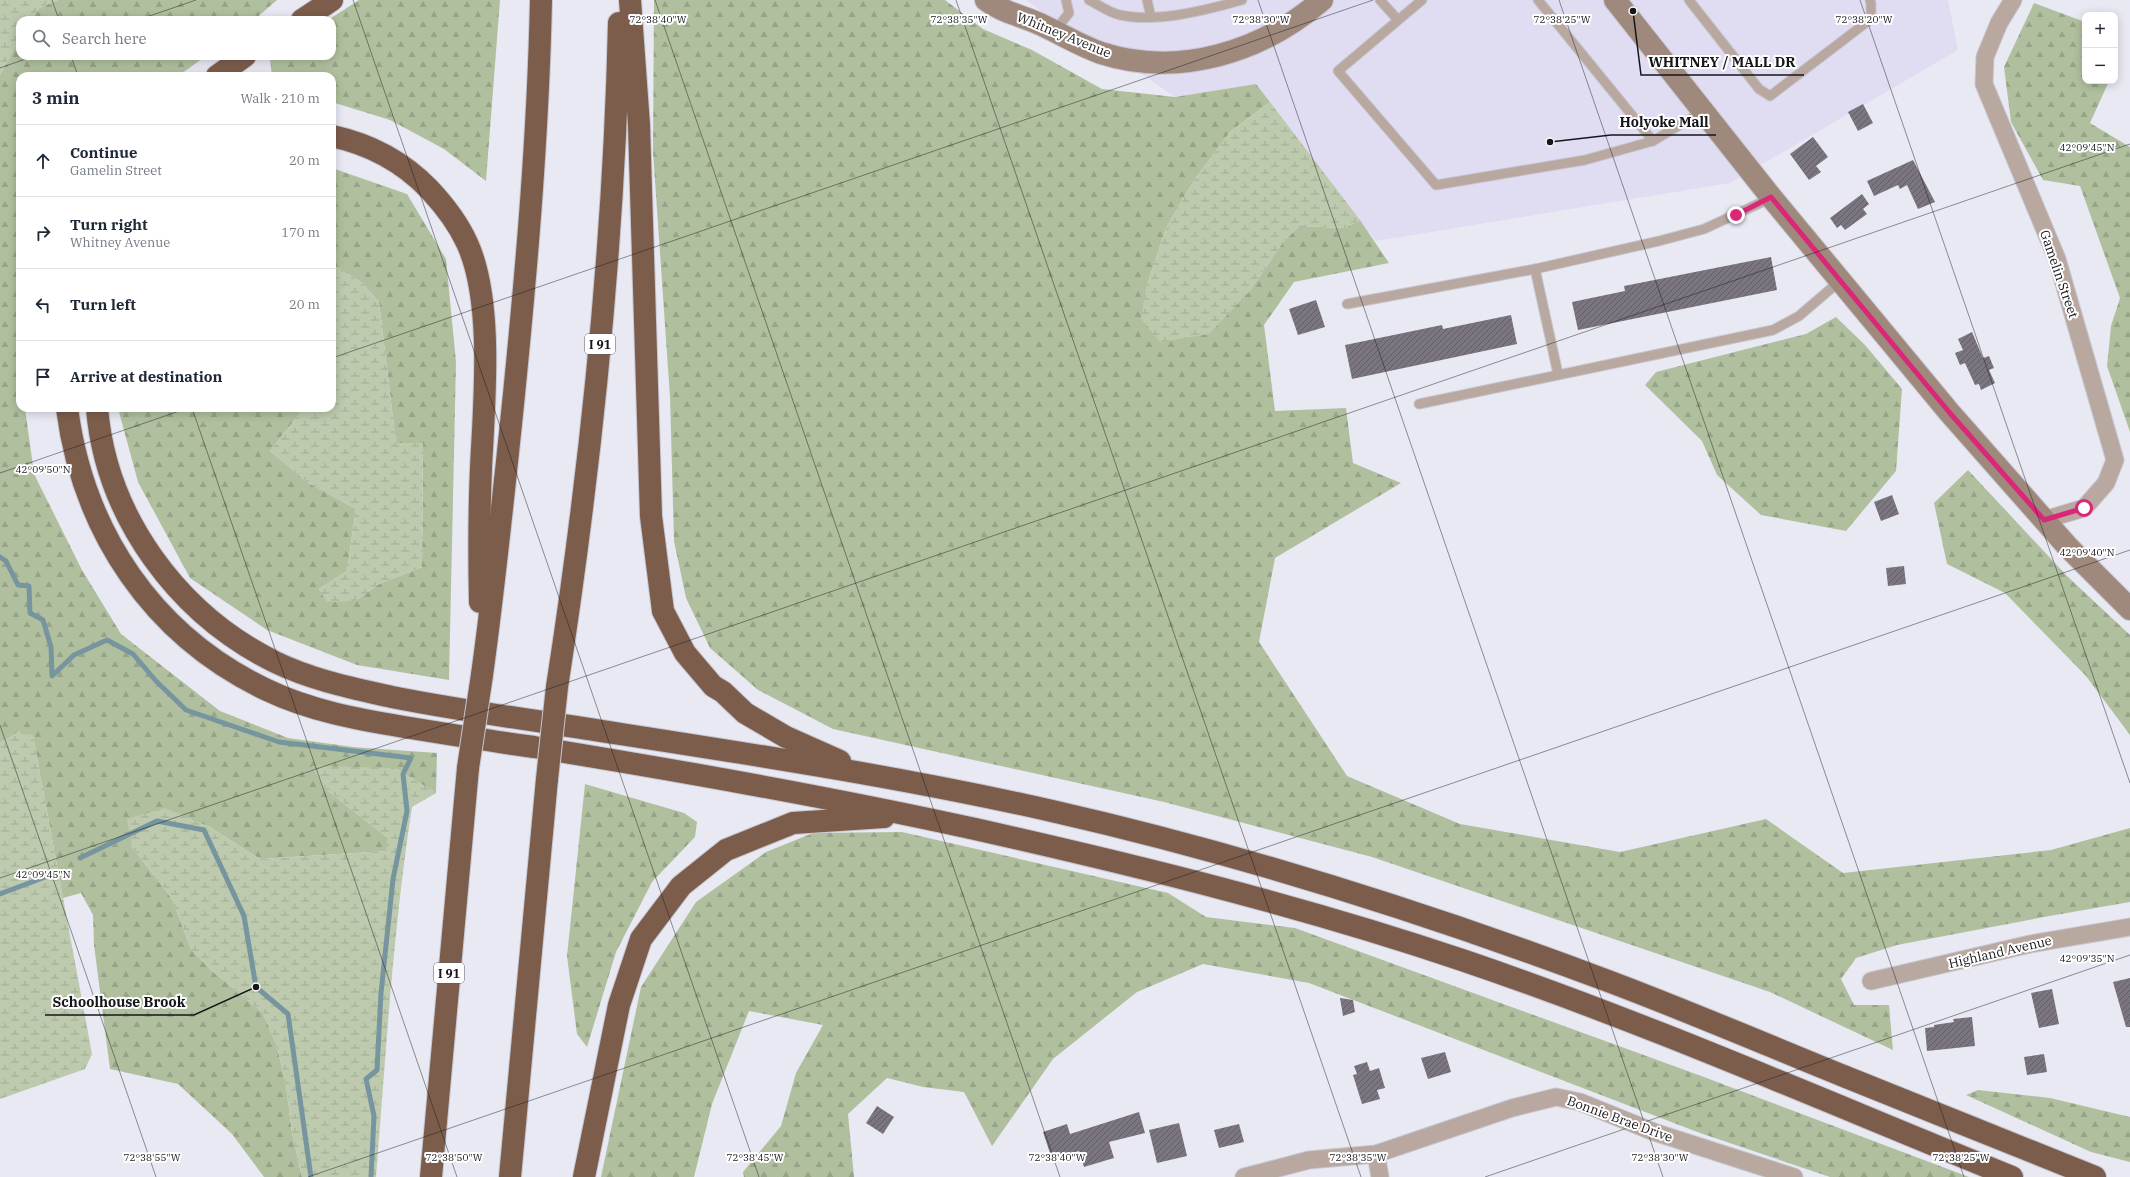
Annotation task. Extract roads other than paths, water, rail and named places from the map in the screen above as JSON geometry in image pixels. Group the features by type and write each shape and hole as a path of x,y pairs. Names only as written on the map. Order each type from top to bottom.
{"highway":[{"path":"308,16 332,0"},
{"name":"I 91","path":"431,1177 468,768 482,675 506,476 532,210 539,85 541,0"},
{"name":"I 91","path":"510,1177 547,779 557,687 575,566 601,330 614,154 620,0"},
{"path":"630,0 639,125 651,516 663,611 684,653 713,686 723,692 745,713 786,737 865,772"},
{"path":"222,72 239,60"},
{"path":"336,137 348,139 383,154 423,183 444,207 461,231 476,269 483,309 484,363 479,523 482,675"},
{"path":"68,412 75,454 92,507 117,557 133,580 172,624 194,644 224,666 267,690 308,707 356,718 710,776 913,815 1216,887 1316,914 1459,959 1598,1010 2012,1177"},
{"path":"98,412 102,445 118,494 129,520 158,567 178,591 201,613 231,636 270,660 293,671 338,685 459,710 865,772 989,797 1125,829 1256,864 1401,909 1614,984 2095,1177"},
{"path":"584,1177 619,1005 641,939 681,886 726,850 793,823 913,815"}],"main road":[{"name":"Whitney Avenue","path":"986,0 996,8 1043,25 1054,32 1102,53 1124,58 1172,63 1215,57 1253,44 1296,20 1322,0"},
{"path":"1615,0 1771,197 1949,412 2044,520 2130,609"}],"street":[{"name":"Gamelin Street","path":"2013,0 1999,23 1985,58 1984,84 2057,259 2115,460 2106,483 2084,508 2044,520"},
{"name":"Highland Avenue","path":"1871,981 2030,944 2130,927"},
{"name":"Bonnie Brae Drive","path":"1244,1177 1309,1160 1376,1154 1512,1108 1556,1097 1580,1102 1654,1132 1794,1177"},
{"path":"1376,1154 1380,1177"}],"lane":[{"path":"1054,32 1069,12 1066,0"},
{"path":"1089,0 1120,15 1151,17 1198,13 1242,0"},
{"path":"1147,0 1151,17"},
{"path":"1380,0 1398,20"},
{"path":"1422,0 1338,71 1436,184 1584,160 1653,141 1703,111"},
{"path":"1538,0 1653,141"},
{"path":"1689,0 1759,89 1770,96 1871,19 1870,0"},
{"path":"1347,304 1535,269 1704,229 1771,197"},
{"path":"1535,269 1558,374"},
{"path":"1419,404 1773,330 1799,316 1841,280"}],"waterway":[{"path":"0,557 6,561 18,585 29,586 30,613 43,620 51,647 52,676 74,655 107,640 133,654 156,681 186,710 279,742 411,758 403,774 407,811 393,879 381,993 377,1070 366,1079 374,1116 371,1177"},
{"path":"80,858 157,821 204,830 244,916 256,987 288,1014 311,1177"},
{"path":"0,894 48,876"}],"place":[{"name":"WHITNEY / MALL DR","path":"1633,11"},
{"name":"Holyoke Mall","path":"1550,142"},
{"name":"Schoolhouse Brook","path":"256,987"}]}
